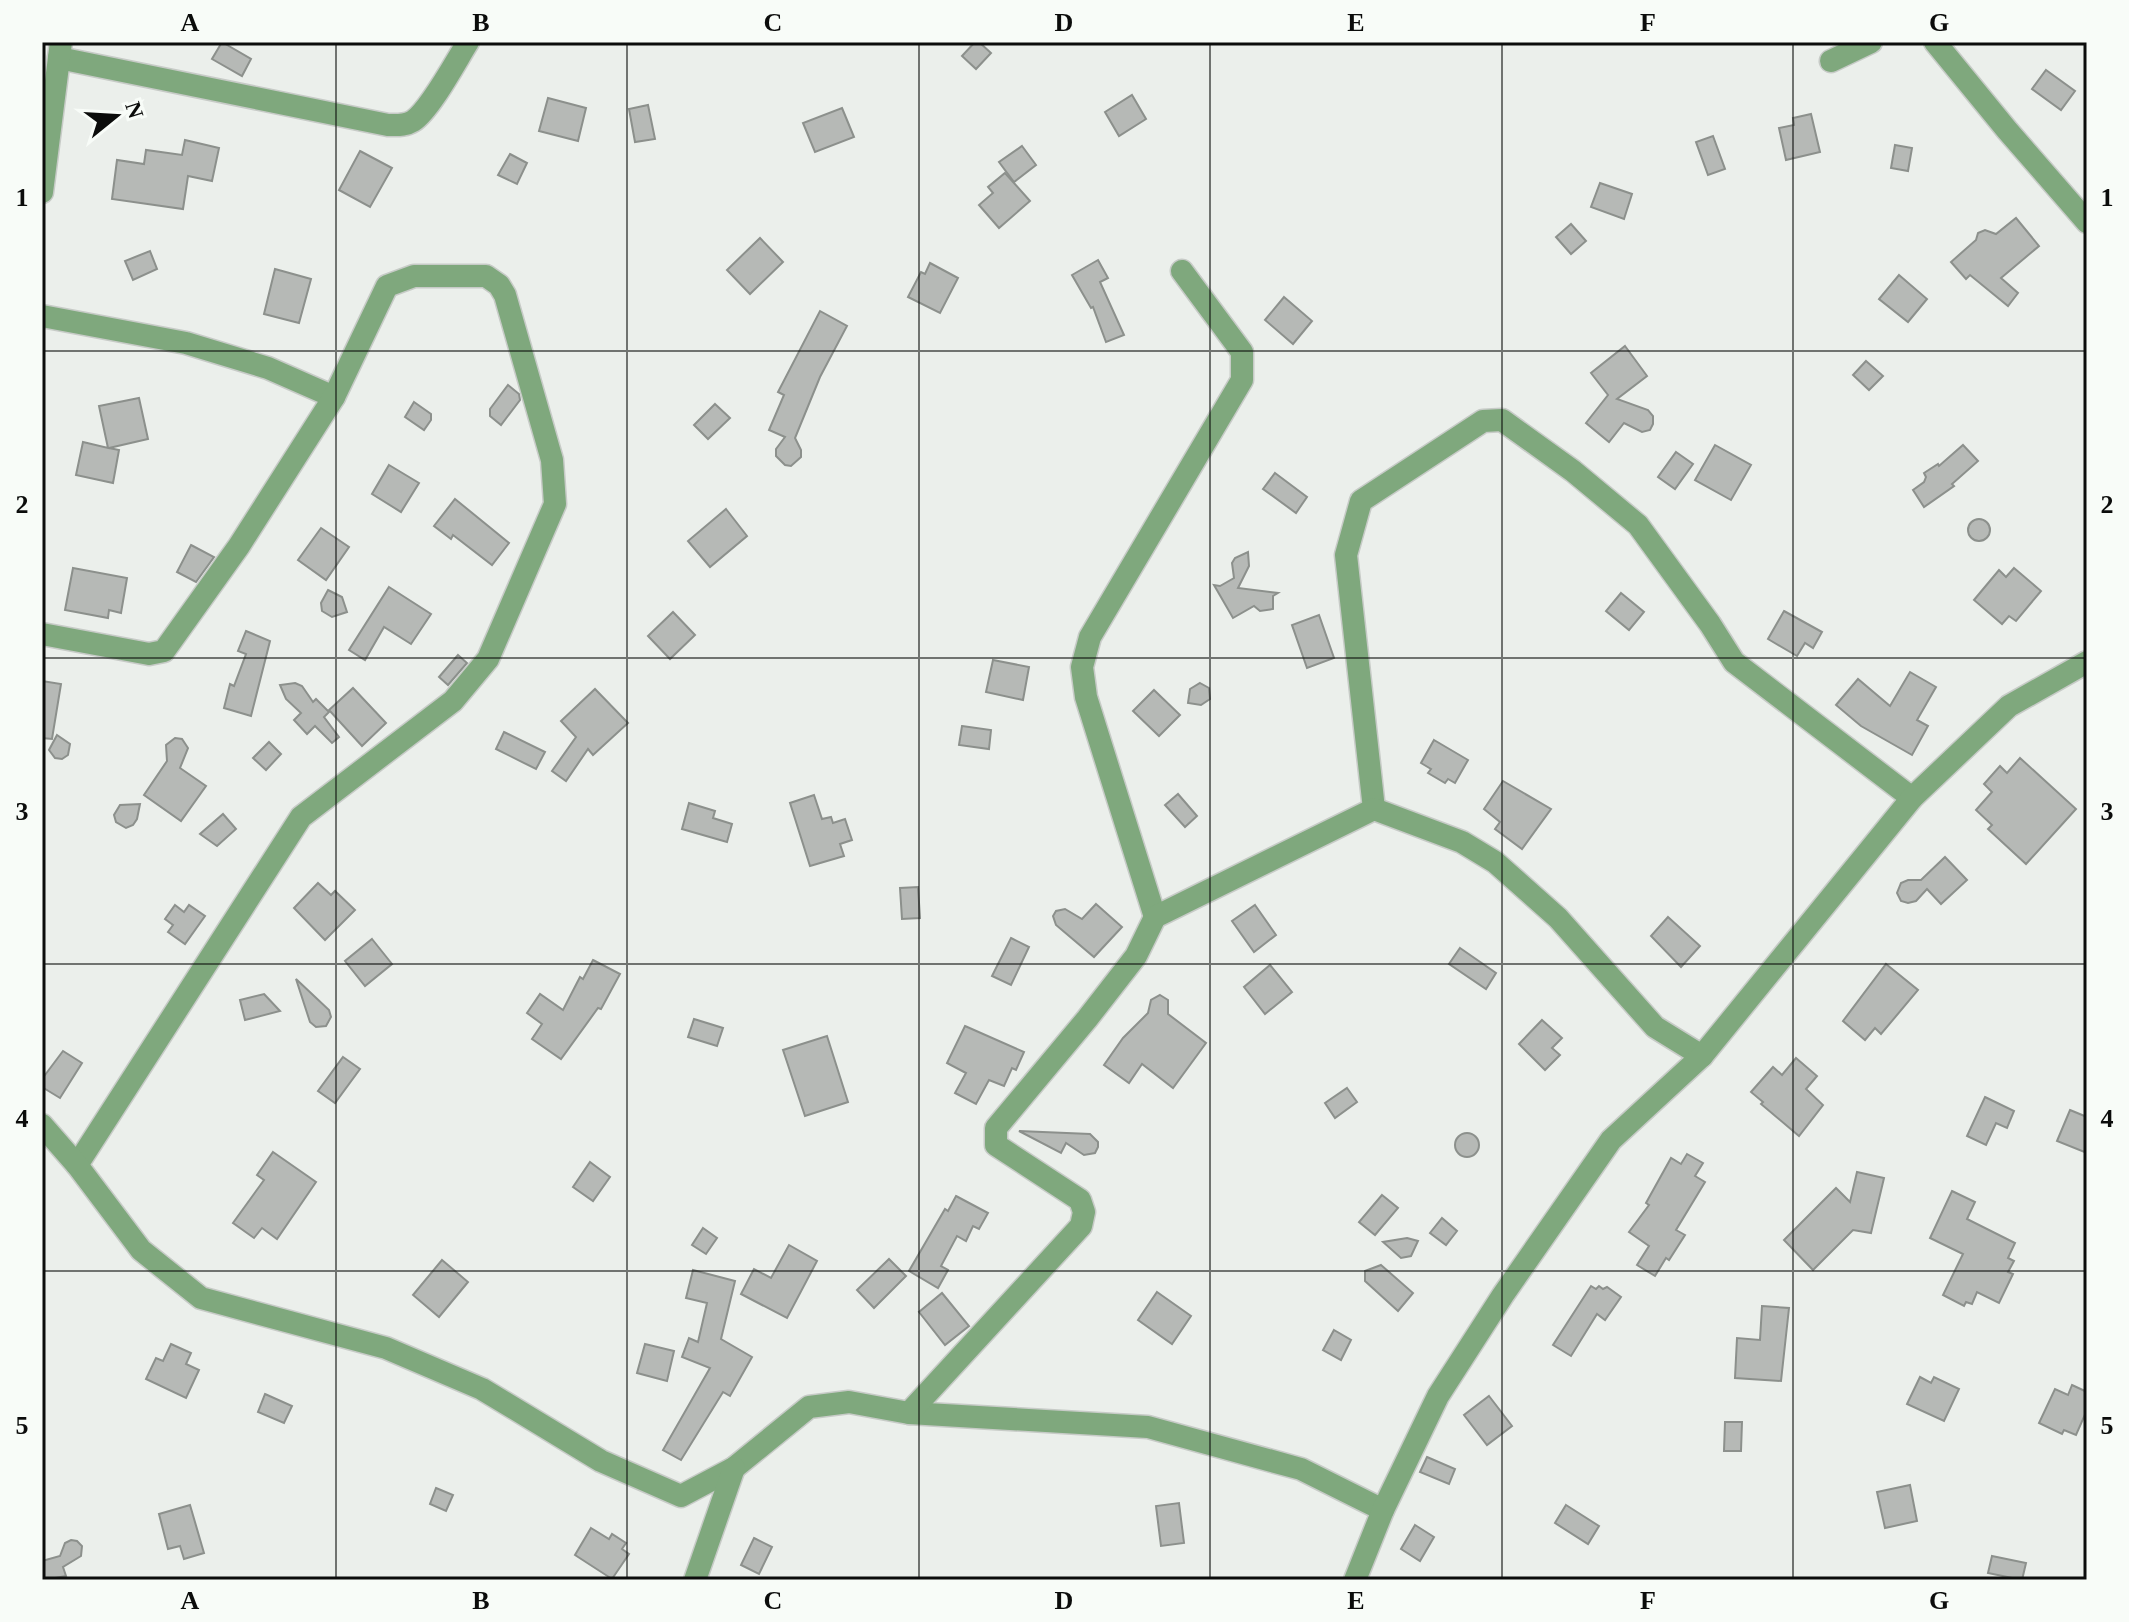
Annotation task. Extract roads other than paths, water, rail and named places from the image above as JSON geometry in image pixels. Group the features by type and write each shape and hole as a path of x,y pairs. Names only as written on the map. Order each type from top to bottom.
{"street":[{"path":"42,192 60,50 401,125 414,120 425,109 468,42"},
{"path":"1831,61 1871,42"},
{"path":"1935,42 2087,222"},
{"path":"1155,917 1086,697 1082,667 1090,637 1242,380 1242,352 1182,271"},
{"path":"42,634 149,654 164,651 239,546 334,397 387,286 414,276 486,276 499,285 505,295 552,460 555,504 488,659 453,701 301,817 77,1165"},
{"path":"42,316 186,343 268,368 334,397"},
{"path":"1374,809 1346,555 1361,501 1483,421 1502,420 1573,471 1638,525 1734,662 1912,798"},
{"path":"1355,1580 1383,1510 1438,1396 1503,1295 1611,1140 1702,1056 1912,798 2009,706 2087,662"},
{"path":"909,1413 1081,1226 1084,1212 1080,1200 996,1145 996,1128 1136,956 1155,917 1374,809 1462,842 1495,862 1558,918 1655,1027 1702,1056"},
{"path":"42,1125 77,1165 141,1250 201,1298 386,1348 482,1389 601,1461 681,1496 734,1468 809,1407 849,1402 909,1413 1148,1427 1301,1469 1383,1510"},
{"path":"695,1580 734,1468"}]}
